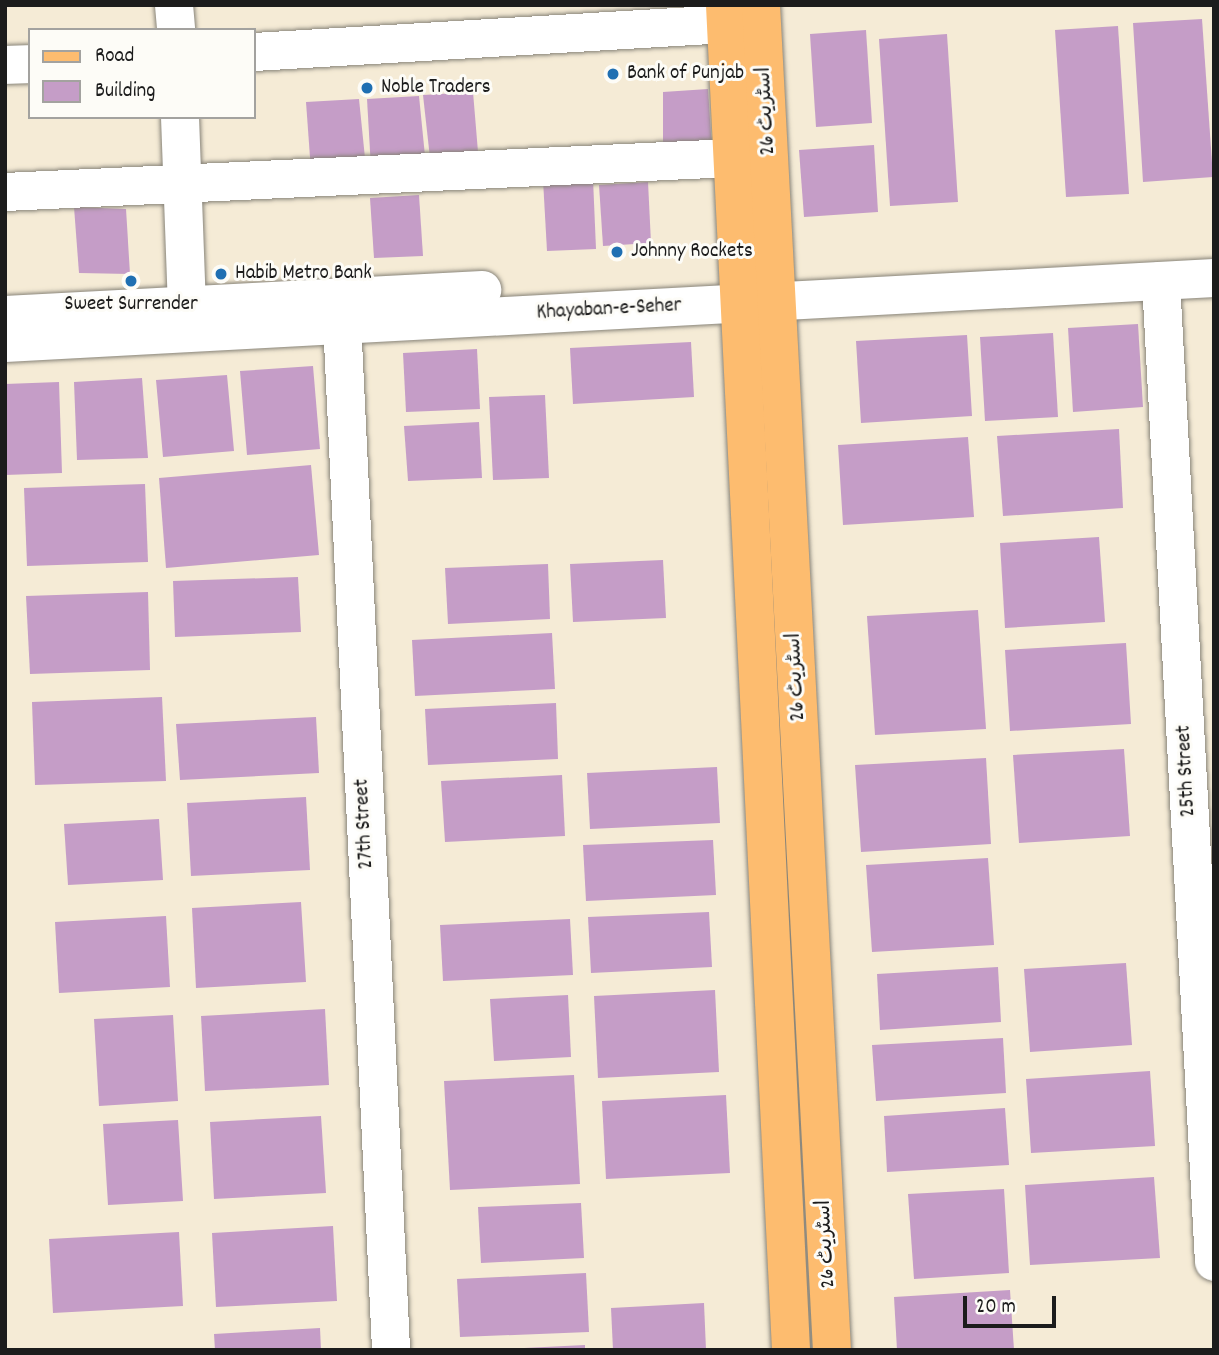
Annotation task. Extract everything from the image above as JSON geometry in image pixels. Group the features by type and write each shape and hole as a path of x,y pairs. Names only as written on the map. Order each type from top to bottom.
{"main road":[{"name":"اسٹریٹ 26","path":"743,15 731,158 791,1350"},
{"name":"اسٹریٹ 26","path":"743,15 777,288 832,1350"}],"street":[{"path":"174,5 176,28"},
{"path":"256,51 743,15"},
{"path":"5,65 28,64"},
{"path":"180,119 188,319"},
{"path":"5,192 731,158"},
{"name":"Khayaban-e-Seher","path":"777,288 1214,252"},
{"name":"Khayaban-e-Seher","path":"5,315 188,319 777,288 1214,278"},
{"name":"25th Street","path":"1161,281 1214,1262"},
{"name":"27th Street","path":"341,311 391,1350"},
{"name":"Khayaban-e-Seher","path":"5,343 188,319"}],"building":[{"path":"1202,19 1213,177 1143,182 1133,23"},
{"path":"1118,26 1129,194 1066,197 1055,30"},
{"path":"866,30 872,123 816,127 810,34"},
{"path":"947,34 958,202 890,206 879,39"},
{"path":"708,89 712,150 663,153 663,92"},
{"path":"473,92 479,164 431,167 423,95"},
{"path":"419,96 426,166 371,168 367,99"},
{"path":"359,99 366,168 311,171 306,102"},
{"path":"874,145 878,212 804,217 799,150"},
{"path":"593,179 596,249 547,251 543,180"},
{"path":"648,182 651,243 603,246 599,185"},
{"path":"419,195 423,256 374,258 370,198"},
{"path":"74,207 126,209 130,274 79,273"},
{"path":"1138,324 1143,407 1073,412 1068,328"},
{"path":"1053,333 1058,417 985,421 980,337"},
{"path":"967,335 972,416 861,423 856,341"},
{"path":"691,342 694,397 573,404 570,348"},
{"path":"477,349 480,409 406,412 403,353"},
{"path":"313,366 320,449 247,455 240,371"},
{"path":"227,375 234,451 163,457 156,380"},
{"path":"142,378 148,458 77,460 74,382"},
{"path":"59,382 62,473 5,475 5,384"},
{"path":"545,395 549,478 493,480 489,397"},
{"path":"479,422 482,478 408,481 404,426"},
{"path":"1119,429 1123,508 1003,516 997,436"},
{"path":"968,437 974,517 843,525 838,445"},
{"path":"311,465 319,555 166,568 159,478"},
{"path":"145,484 148,562 27,566 24,488"},
{"path":"1099,537 1105,622 1005,628 1000,543"},
{"path":"663,560 666,618 573,622 570,564"},
{"path":"548,564 550,619 448,624 445,568"},
{"path":"298,577 301,632 175,637 173,581"},
{"path":"148,592 150,670 30,674 26,596"},
{"path":"978,610 986,729 875,735 867,616"},
{"path":"552,633 555,689 415,696 412,640"},
{"path":"1126,643 1131,724 1010,731 1005,650"},
{"path":"162,697 166,781 35,785 32,702"},
{"path":"556,703 558,759 428,765 425,709"},
{"path":"316,717 319,773 180,780 176,724"},
{"path":"1124,749 1130,836 1019,843 1013,755"},
{"path":"986,758 991,844 861,852 855,765"},
{"path":"717,767 720,823 590,829 587,773"},
{"path":"562,775 565,836 445,842 441,781"},
{"path":"306,797 310,870 191,876 187,803"},
{"path":"159,819 163,880 68,885 64,824"},
{"path":"713,840 716,895 586,901 583,845"},
{"path":"988,858 994,945 872,952 866,865"},
{"path":"301,902 306,982 196,988 192,908"},
{"path":"709,912 712,967 591,973 588,917"},
{"path":"166,916 170,987 59,993 55,922"},
{"path":"570,919 573,975 443,981 440,925"},
{"path":"1126,963 1132,1045 1030,1052 1024,969"},
{"path":"998,967 1001,1022 880,1030 877,974"},
{"path":"715,990 719,1072 598,1078 594,996"},
{"path":"568,995 571,1057 494,1061 490,999"},
{"path":"325,1009 329,1085 205,1091 201,1016"},
{"path":"173,1015 178,1101 99,1106 94,1019"},
{"path":"1003,1038 1006,1093 876,1101 872,1045"},
{"path":"1150,1071 1155,1146 1031,1153 1026,1079"},
{"path":"574,1075 580,1184 450,1190 444,1081"},
{"path":"726,1095 730,1173 606,1179 602,1101"},
{"path":"1005,1108 1009,1165 887,1172 884,1116"},
{"path":"321,1116 326,1193 214,1199 210,1122"},
{"path":"178,1120 183,1201 108,1205 103,1124"},
{"path":"1154,1177 1160,1258 1030,1265 1025,1185"},
{"path":"1004,1189 1009,1273 914,1279 908,1194"},
{"path":"581,1203 584,1258 481,1263 478,1207"},
{"path":"333,1226 337,1301 216,1307 212,1233"},
{"path":"179,1232 183,1306 53,1313 49,1239"},
{"path":"586,1273 589,1332 460,1337 457,1279"},
{"path":"1010,1290 1014,1350 897,1350 894,1297"},
{"path":"704,1303 706,1350 613,1350 611,1308"},
{"path":"320,1328 321,1350 215,1350 214,1334"},
{"path":"585,1345 585,1350 524,1350 524,1348"}],"place":[{"name":"Bank of Punjab","path":"613,74"},
{"name":"Noble Traders","path":"367,88"},
{"name":"Johnny Rockets","path":"617,252"},
{"name":"Habib Metro Bank","path":"221,274"},
{"name":"Sweet Surrender","path":"131,281"}]}
